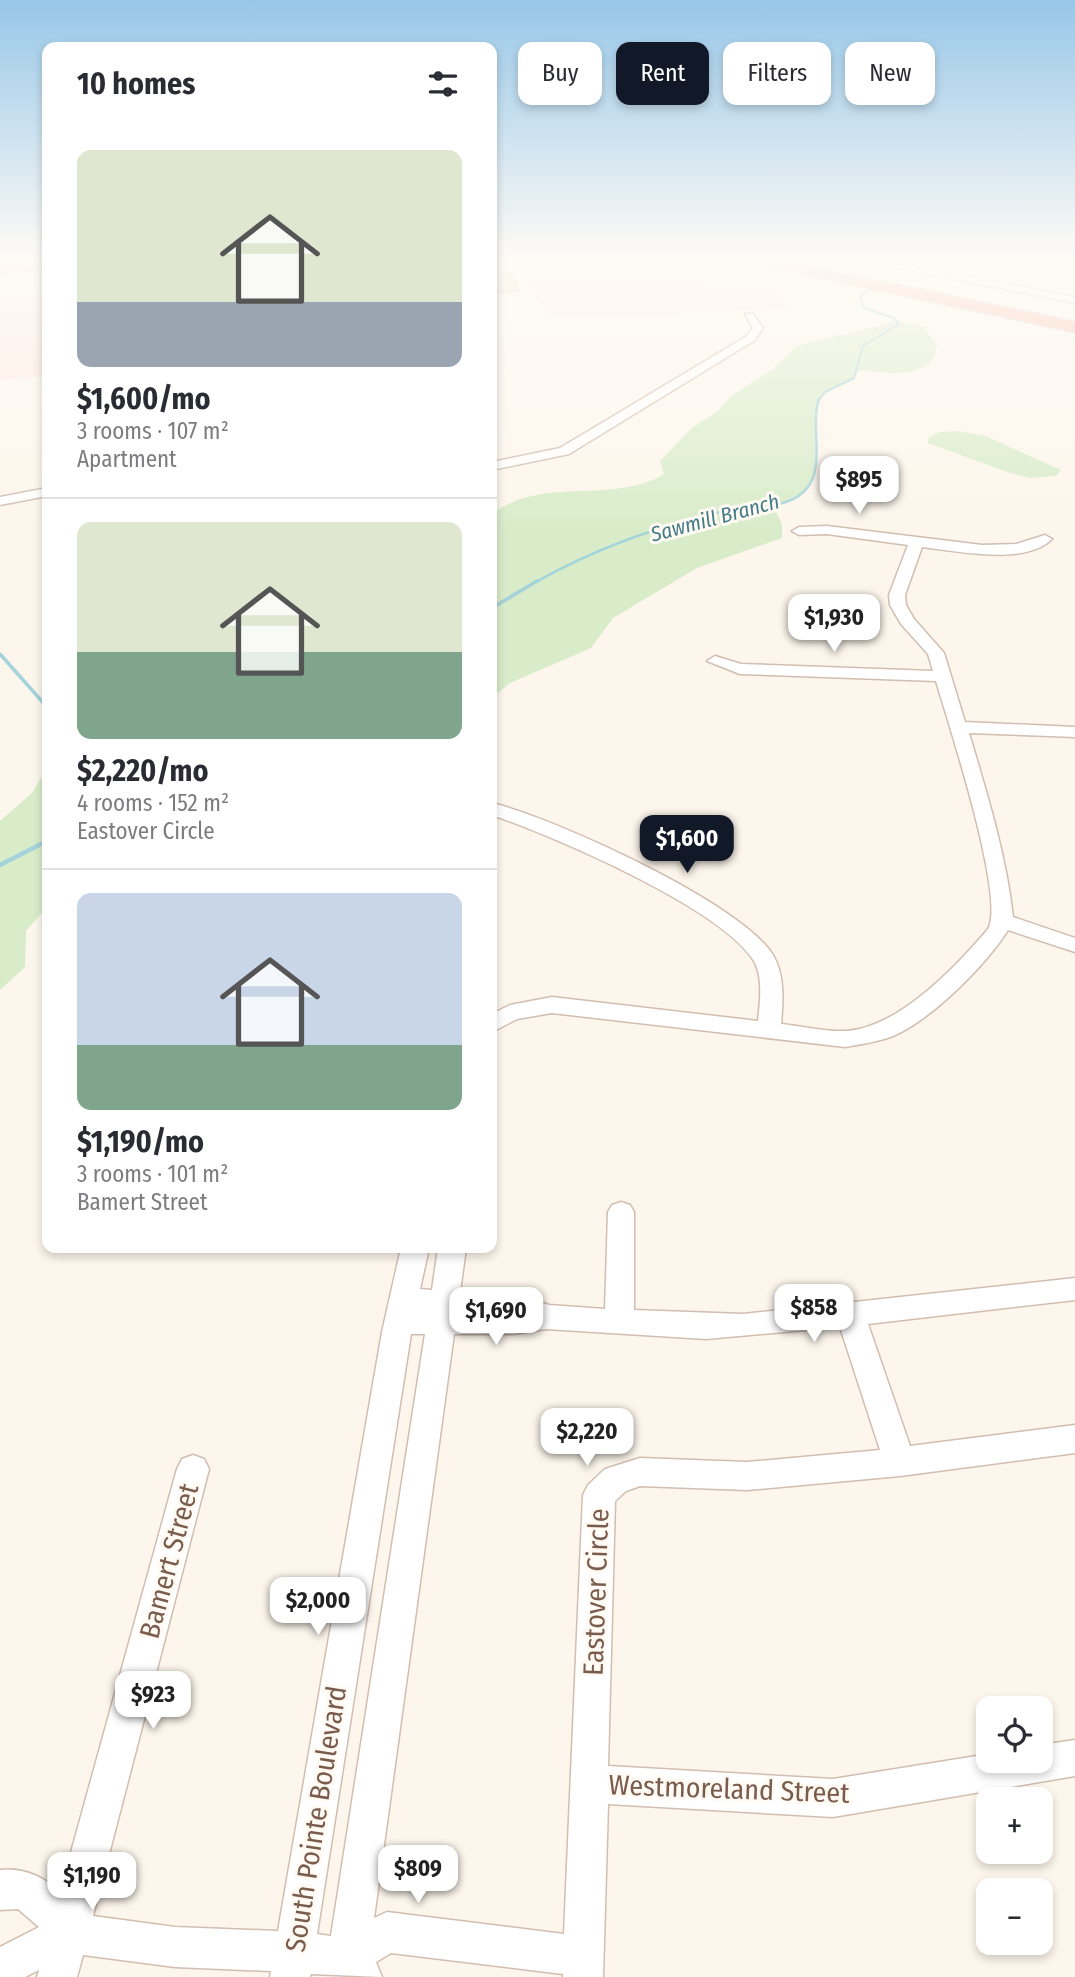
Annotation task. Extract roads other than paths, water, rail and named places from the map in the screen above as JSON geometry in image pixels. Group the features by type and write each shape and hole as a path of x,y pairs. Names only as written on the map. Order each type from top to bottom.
{"street":[{"path":"497,465 564,451 732,349"},
{"path":"0,501 42,493"},
{"path":"799,531 827,530 917,542 1001,548 1035,545 1045,539"},
{"path":"497,1021 510,1013 552,1005 845,1039 873,1035 893,1026 982,951 1003,920 999,882 986,823 944,676 932,646 906,621 898,605 897,595 917,542"},
{"path":"715,661 726,667 752,670 944,676"},
{"path":"959,727 1075,732"},
{"path":"497,810 578,843 722,917 746,936 763,956 770,976 769,1031"},
{"path":"1003,920 1075,945"},
{"path":"619,1321 621,1212"},
{"name":"South Pointe Boulevard","path":"292,1964 401,1311 414,1253"},
{"name":"South Pointe Boulevard","path":"352,1971 451,1253"},
{"path":"401,1311 443,1313 513,1322 546,1317 706,1327 850,1316 1075,1289"},
{"path":"850,1316 901,1462"},
{"name":"Eastover Circle","path":"352,1971 387,1931 584,1967 599,1495 616,1479 640,1472 747,1476 901,1462 1075,1439"},
{"name":"Bamert Street","path":"57,1977 194,1469"},
{"name":"Westmoreland Street","path":"590,1784 833,1798 1075,1758"},
{"path":"0,1890 17,1887 28,1891 70,1933"},
{"path":"0,1968 70,1933 352,1971"}],"waterway":[{"name":"Sawmill Branch","path":"819,400 825,392 854,378 862,349"},
{"name":"Sawmill Branch","path":"534,583 580,559 653,531 728,510 782,503 800,495 808,487 816,467 819,400"},
{"name":"Sawmill Branch","path":"497,605 537,581"},
{"path":"0,654 42,701"},
{"name":"Sawmill Branch","path":"0,865 42,844"}]}
